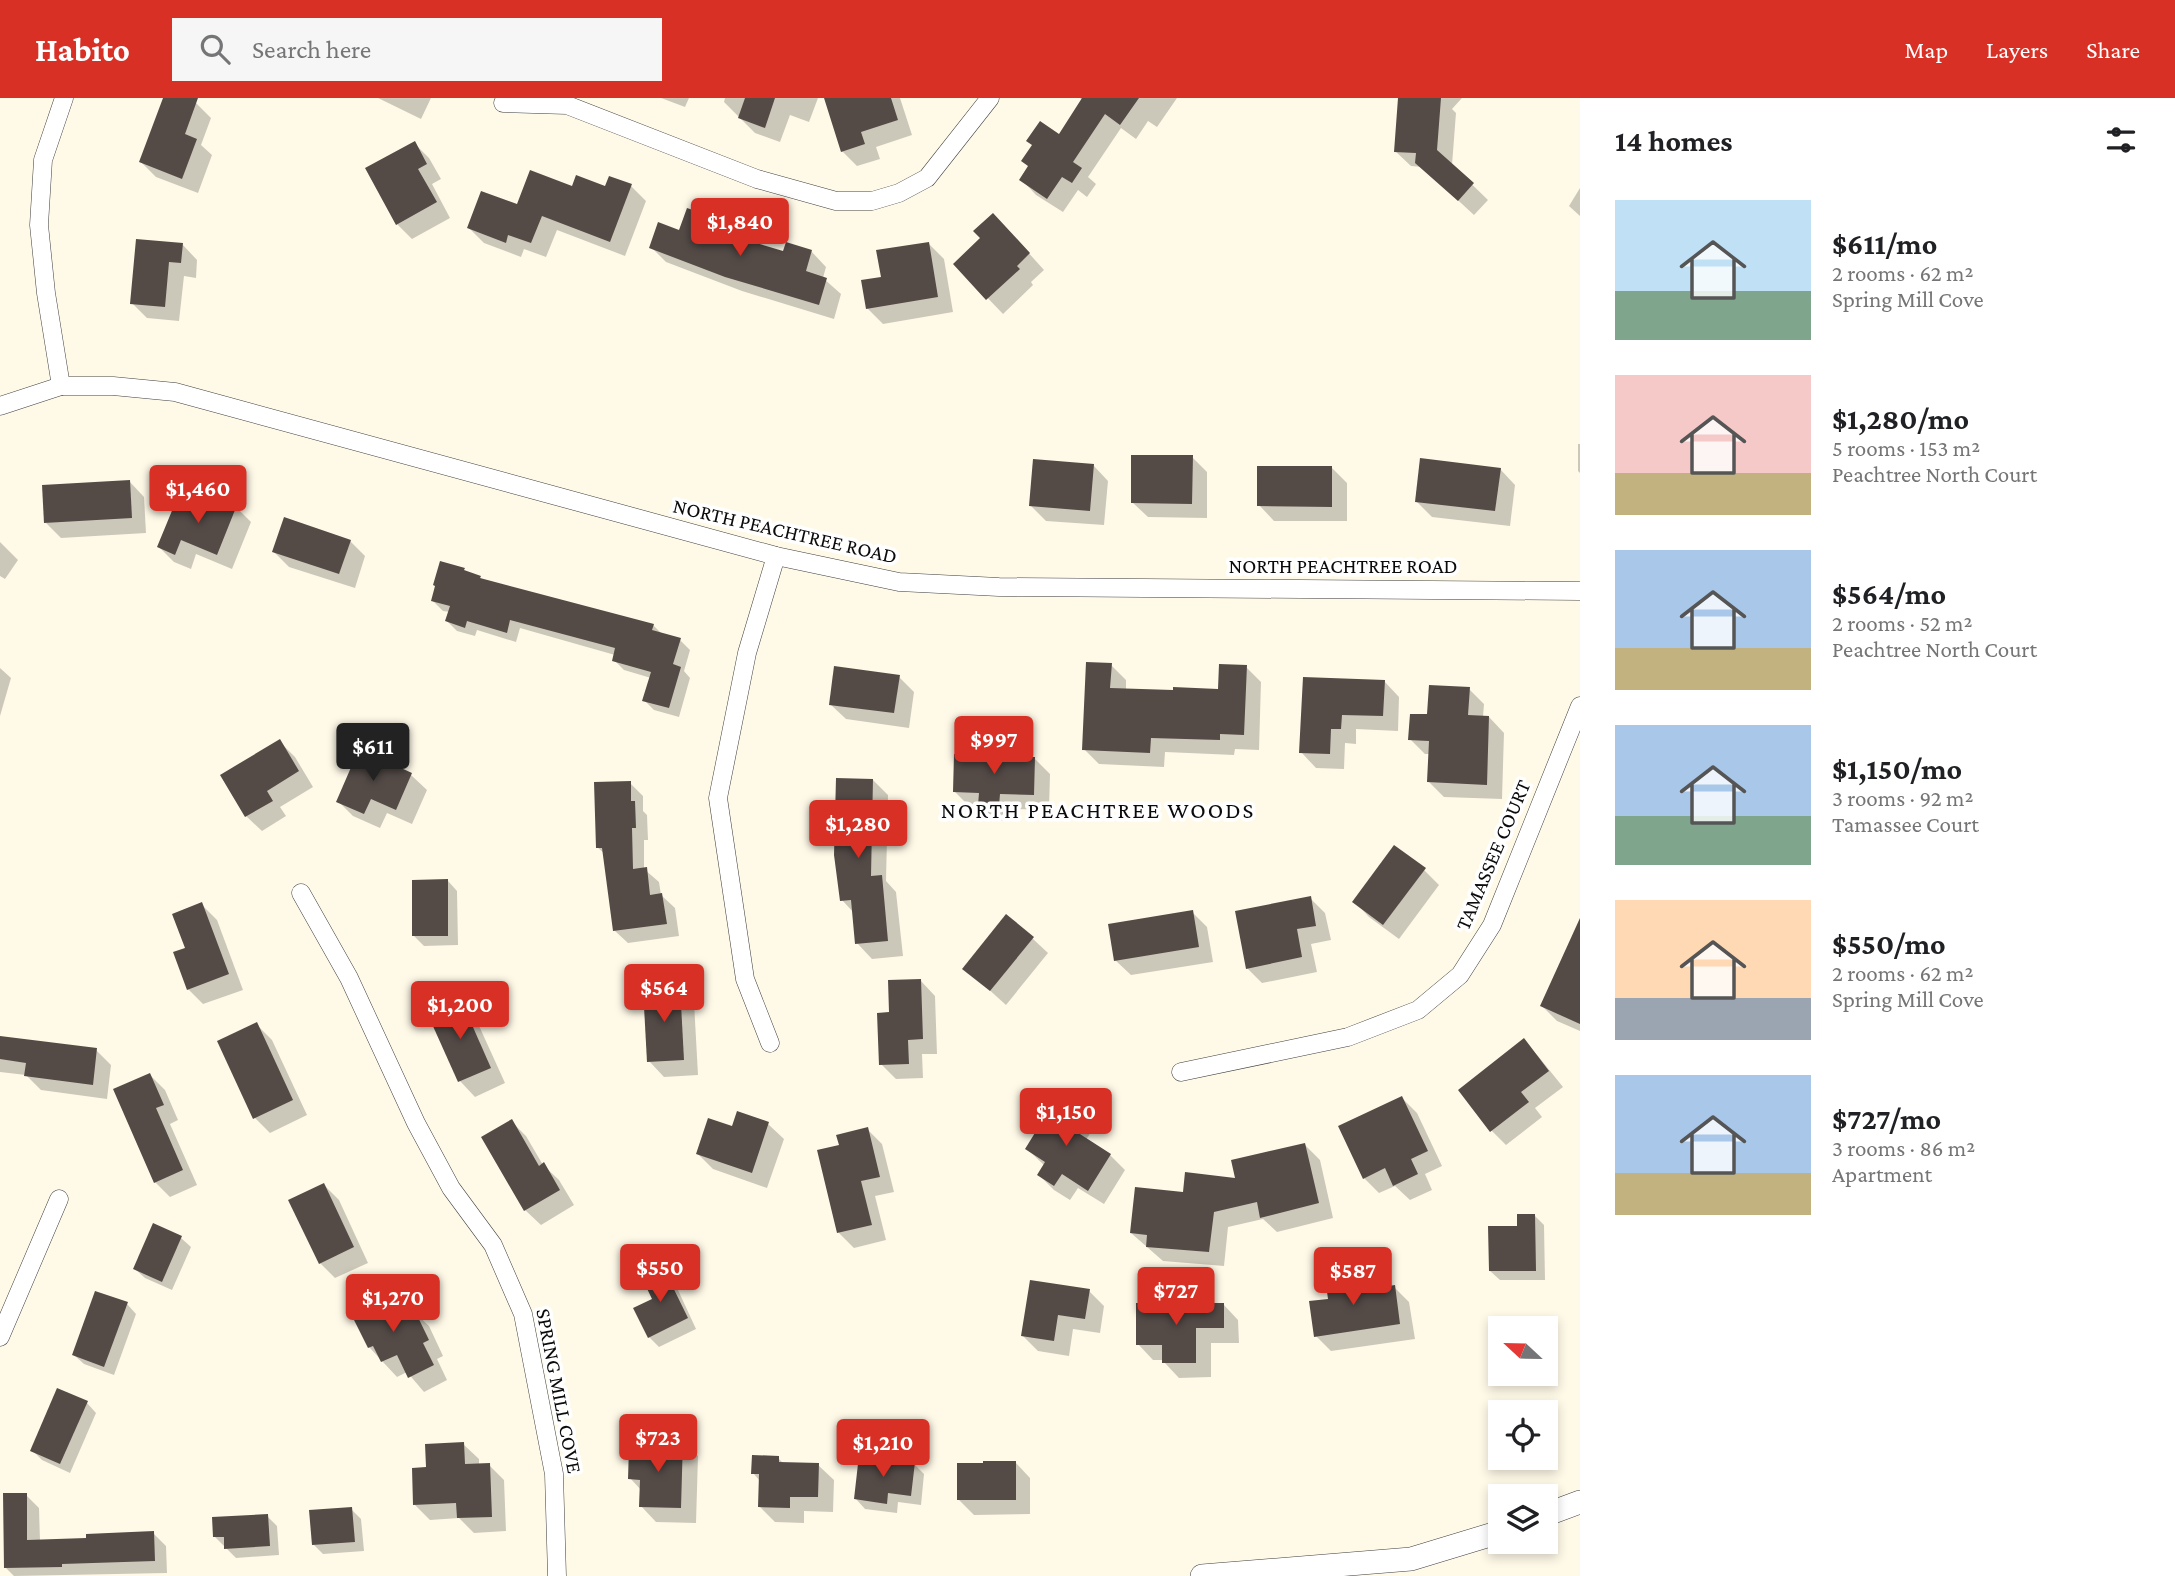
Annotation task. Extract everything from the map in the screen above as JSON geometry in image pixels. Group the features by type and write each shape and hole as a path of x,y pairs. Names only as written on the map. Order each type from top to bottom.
{"street":[{"path":"61,386 46,293 39,225 43,160 64,98"},
{"path":"503,103 567,105 757,178 836,201 872,201 899,193 927,178 990,98"},
{"name":"NORTH PEACHTREE ROAD","path":"0,406 61,386 113,386 175,392 776,556 899,582 999,587 1580,591"},
{"path":"770,1043 745,979 718,798 747,653 776,556"},
{"name":"TAMASSEE COURT","path":"1181,1072 1348,1037 1418,1010 1460,975 1492,925 1580,706"},
{"name":"SPRING MILL COVE","path":"301,893 349,978 433,1156 451,1188 493,1245 523,1314 554,1474 557,1576"},
{"path":"0,1338 59,1199"},
{"path":"1558,1510 1580,1502"},
{"path":"1202,1576 1404,1560 1488,1536"}],"building":[{"path":"163,98 198,98 185,134 197,139 182,179 139,162"},
{"path":"745,98 775,98 765,128 738,118"},
{"path":"824,98 891,98 898,120 861,132 865,144 841,152"},
{"path":"1082,98 1139,98 1120,125 1105,114 1073,162 1082,168 1072,183 1062,177 1047,199 1019,180 1028,166 1021,161 1032,145 1026,141 1040,121 1059,134"},
{"path":"1398,98 1441,98 1437,150 1474,183 1458,201 1415,163 1416,153 1394,152"},
{"path":"415,141 427,164 418,169 437,202 396,225 365,168"},
{"path":"530,170 572,186 576,175 605,186 609,176 632,184 610,242 542,216 531,243 508,235 506,243 467,228 481,191 517,204"},
{"path":"687,208 713,217 709,227 753,244 783,251 786,242 812,250 806,271 827,278 819,305 725,277 649,248 658,222 679,230"},
{"path":"993,213 1030,253 1017,266 1020,269 986,300 953,264 980,238 973,231"},
{"path":"136,239 183,243 181,263 169,262 165,307 130,304"},
{"path":"929,242 938,297 866,309 861,280 881,277 876,250"},
{"path":"1131,455 1193,455 1192,504 1131,503"},
{"path":"1420,458 1501,468 1495,511 1415,502"},
{"path":"1033,459 1094,464 1090,511 1029,506"},
{"path":"1257,466 1332,466 1332,507 1257,506"},
{"path":"130,480 132,518 44,523 42,485"},
{"path":"208,493 237,505 217,555 181,540 175,555 157,547 176,501 200,511"},
{"path":"284,517 351,540 339,574 272,552"},
{"path":"440,561 465,568 464,570 481,576 480,578 654,624 652,630 681,638 673,664 681,667 669,708 642,701 651,672 612,661 615,648 510,620 507,633 467,621 465,628 445,621 450,606 431,601"},
{"path":"1086,662 1112,663 1110,688 1173,690 1173,687 1218,689 1219,664 1247,665 1244,735 1220,734 1220,740 1151,738 1150,753 1082,750"},
{"path":"834,666 900,675 894,713 829,705"},
{"path":"1303,677 1385,680 1383,716 1342,715 1341,729 1331,729 1330,754 1299,753"},
{"path":"1429,685 1470,687 1468,715 1489,716 1487,785 1427,782 1429,741 1408,740 1410,714 1427,714"},
{"path":"280,739 299,771 267,791 273,801 245,817 220,775"},
{"path":"359,749 412,773 396,810 371,799 364,814 336,802"},
{"path":"954,754 1035,757 1034,795 1000,794 999,806 978,805 979,793 953,792"},
{"path":"836,778 873,779 871,876 882,875 888,941 855,944 851,900 840,901 834,855"},
{"path":"631,781 631,801 635,801 636,828 632,828 633,869 647,867 650,895 662,893 667,924 613,931 602,848 596,848 594,782"},
{"path":"1394,845 1426,868 1383,925 1352,902"},
{"path":"448,879 448,936 412,936 412,880"},
{"path":"1311,896 1316,926 1297,929 1302,957 1246,969 1235,911"},
{"path":"202,902 229,974 187,990 173,952 185,948 172,914"},
{"path":"1193,910 1199,947 1114,961 1108,924"},
{"path":"1006,914 1034,937 990,991 962,969"},
{"path":"1580,918 1580,1024 1540,1006"},
{"path":"921,979 923,1039 908,1040 909,1064 879,1065 877,1013 889,1012 888,980"},
{"path":"680,985 684,1060 647,1062 643,988"},
{"path":"461,1000 491,1068 458,1082 428,1015"},
{"path":"257,1022 293,1100 253,1119 217,1041"},
{"path":"0,1036 97,1048 93,1085 24,1076 26,1063 0,1059"},
{"path":"1524,1038 1549,1071 1521,1092 1529,1102 1490,1132 1458,1090"},
{"path":"150,1073 164,1105 156,1108 183,1170 154,1183 113,1089"},
{"path":"1059,1094 1081,1108 1069,1127 1111,1154 1088,1191 1062,1174 1054,1186 1037,1175 1045,1162 1025,1149"},
{"path":"1402,1096 1428,1151 1411,1159 1418,1174 1393,1186 1385,1168 1363,1179 1338,1126"},
{"path":"737,1111 769,1122 752,1173 696,1154 708,1118 732,1126"},
{"path":"512,1119 539,1166 544,1162 560,1190 524,1211 481,1137"},
{"path":"868,1127 880,1177 861,1181 872,1225 837,1233 817,1150 839,1145 836,1135"},
{"path":"1305,1143 1319,1203 1260,1218 1257,1202 1214,1212 1209,1252 1146,1247 1147,1235 1130,1233 1135,1187 1183,1192 1185,1172 1235,1178 1231,1160"},
{"path":"324,1183 354,1247 319,1264 288,1200"},
{"path":"1517,1214 1535,1214 1536,1271 1489,1271 1488,1226 1517,1226"},
{"path":"153,1223 182,1236 162,1282 133,1269"},
{"path":"662,1265 688,1318 648,1338 633,1308 652,1299 641,1276"},
{"path":"1361,1271 1364,1290 1395,1285 1400,1324 1314,1337 1309,1301 1328,1299 1325,1277"},
{"path":"1030,1280 1090,1289 1085,1319 1058,1315 1054,1341 1021,1336"},
{"path":"95,1291 128,1302 104,1367 72,1355"},
{"path":"385,1292 397,1317 414,1309 429,1340 423,1343 434,1365 408,1378 397,1355 381,1362 373,1346 368,1348 349,1310"},
{"path":"1136,1303 1224,1303 1224,1328 1196,1328 1196,1363 1162,1363 1162,1345 1136,1345"},
{"path":"57,1388 88,1401 60,1464 30,1451"},
{"path":"661,1438 683,1439 681,1508 639,1507 640,1480 628,1479 629,1447 660,1448"},
{"path":"464,1442 465,1464 490,1463 492,1517 457,1518 456,1503 413,1505 412,1468 426,1467 425,1444"},
{"path":"752,1455 779,1456 779,1462 819,1463 818,1497 790,1497 790,1508 758,1507 759,1474 751,1474"},
{"path":"859,1455 915,1462 911,1496 888,1493 887,1504 854,1499"},
{"path":"1016,1461 1016,1500 957,1500 957,1463"},
{"path":"3,1493 27,1493 27,1540 86,1538 86,1534 154,1531 155,1561 4,1568"},
{"path":"352,1507 355,1542 312,1545 309,1510"},
{"path":"268,1514 270,1546 224,1549 224,1537 213,1537 212,1517"}],"district":[{"name":"NORTH PEACHTREE WOODS","path":"1098,810"}]}
